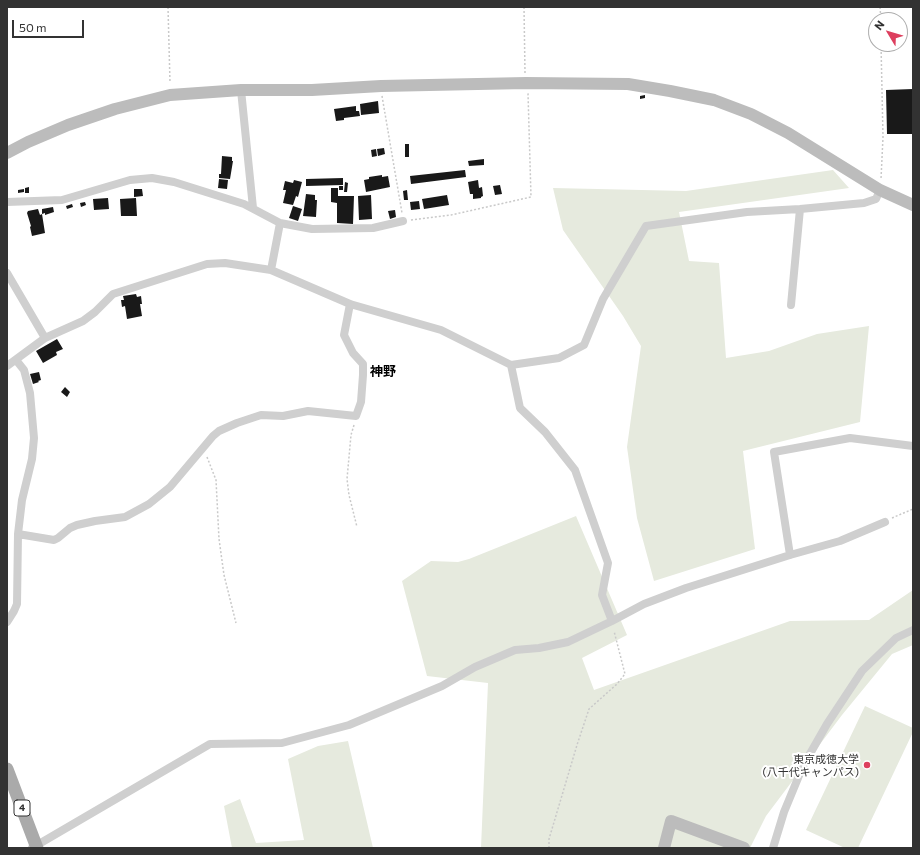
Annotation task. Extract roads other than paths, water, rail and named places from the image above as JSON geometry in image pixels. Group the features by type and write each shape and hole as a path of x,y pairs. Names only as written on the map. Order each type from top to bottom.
{"main road":[{"name":"4","path":"7,769 35,847"}],"street":[{"path":"7,153 28,142 68,125 116,109 170,95 241,90 312,90 381,86 527,82 628,84 714,100 751,114 788,133 880,190 913,205"},
{"path":"241,90 253,208"},
{"path":"7,202 62,200 130,180 152,178 174,182 244,204 280,223 312,229 373,228 403,221"},
{"path":"7,622 17,604 18,534 22,500 32,459 34,438 30,393 24,370 10,363 45,338 83,321 95,312 113,294 207,264 225,263 270,270 350,304 441,330 511,364 559,358 584,345 603,299 646,226 747,212 864,203 876,199 880,190"},
{"path":"791,305 800,209"},
{"path":"270,270 280,223"},
{"path":"7,273 45,338"},
{"path":"18,534 54,540 70,528 77,525 125,517 149,504 170,487 213,436 219,431 237,422 261,415 283,416 308,411 356,416 361,402 363,364 353,353 344,335 350,304"},
{"path":"511,364 520,408 545,432 575,470 608,563 602,595 612,621"},
{"path":"790,555 774,452 850,438 913,446"},
{"path":"35,847 210,744 282,743 349,725 442,686 476,667 515,650 539,648 568,642 644,604 686,588 790,555 840,541 885,522"},
{"path":"773,848 784,812 803,766 827,724 862,671 896,638 913,630"},
{"path":"664,848 671,821 744,848"}],"place":[{"name":"東京成徳大学 (八千代キャンパス)","path":"867,765"}],"district":[{"name":"神野","path":"383,372"}]}
